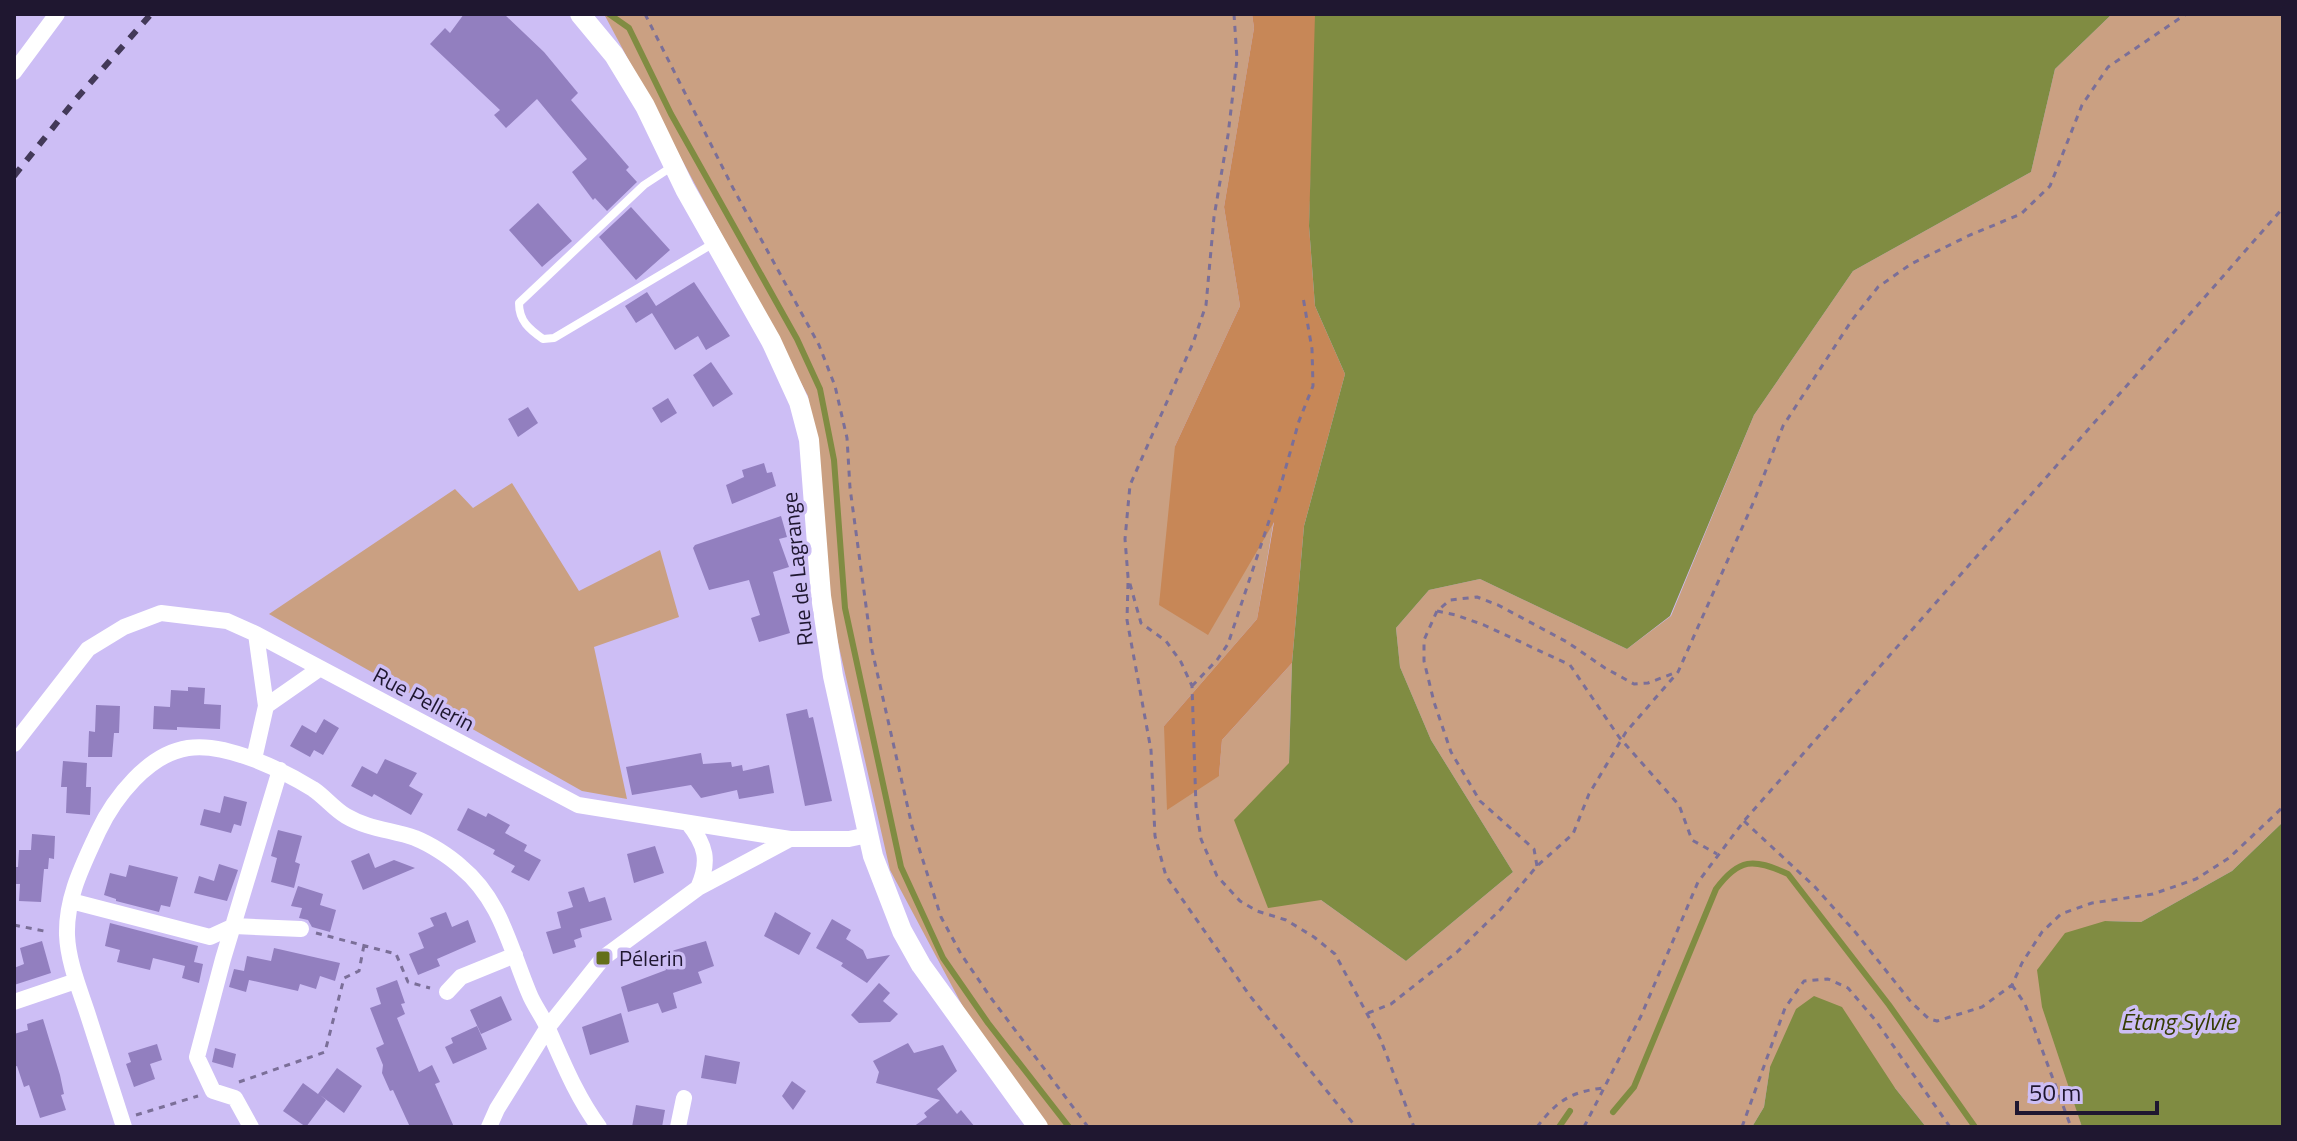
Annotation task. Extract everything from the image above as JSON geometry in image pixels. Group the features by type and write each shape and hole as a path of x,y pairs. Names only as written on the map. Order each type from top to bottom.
{"street":[{"path":"14,72 57,14"},
{"name":"Rue de Lagrange","path":"580,14 614,55 645,106 674,166 771,341 799,402 809,440 821,596 833,676 868,835 886,894 921,965 1038,1127"},
{"name":"Rue Pellerin","path":"14,744 88,649 124,627 161,613 227,621 256,634 578,805 790,839 849,839 868,835"},
{"path":"254,759 266,706 256,634"},
{"path":"266,706 319,669"},
{"path":"123,1124 76,981 67,936 71,901 77,875 103,822 130,783 159,760 188,748 221,750 280,770 316,791 344,815 367,826 416,839 459,865 479,883 493,904 529,995 548,1027 582,1104 599,1127"},
{"path":"251,1127 235,1098 213,1091 197,1057 280,770"},
{"path":"688,823 701,838 705,856 704,874 698,888"},
{"path":"489,1127 548,1027 603,958 698,888 790,839"},
{"path":"71,901 210,937 234,926 301,929"},
{"path":"447,992 461,977 515,955"},
{"path":"14,1002 76,981"},
{"path":"678,1127 684,1098"}],"lane":[{"path":"674,166 644,185 519,303 519,313 528,328 543,339 554,338 715,242"}],"path":[{"path":"645,14 733,188 819,345 835,386 847,438 850,488 872,650 912,826 941,917 961,954 991,998 1088,1127"},
{"path":"1234,14 1237,59 1214,217 1206,305 1193,343 1130,485 1125,539 1127,620 1151,750 1155,836 1166,876 1250,996 1356,1127"},
{"path":"1368,1013 1391,1004 1457,952 1501,909 1537,866 1573,834 1589,794 1621,740 1678,672 1754,501 1783,426 1852,320 1878,287 1911,264 2021,214 2050,186 2082,105 2108,67 2186,14"},
{"path":"1584,1127 1641,1016 1698,882 1717,854 2283,208"},
{"path":"1192,686 1228,644 1313,386 1312,349 1303,297"},
{"path":"1128,577 1141,623 1166,641 1181,662 1192,686 1196,806 1201,839 1217,876 1240,901 1257,911 1286,920 1335,954 1368,1013 1414,1127"},
{"path":"1537,866 1534,849 1480,801 1451,752 1424,661 1424,640 1437,611 1450,600 1477,597 1567,642 1634,684 1648,683 1678,672"},
{"path":"1437,611 1484,625 1570,665 1621,740 1679,805 1692,840 1717,854"},
{"path":"1744,821 1815,887 1911,1002 1929,1019 1937,1021 1982,1007 2012,985 2042,932 2061,914 2092,903 2153,894 2196,879 2229,858 2283,807"},
{"path":"14,925 67,936"},
{"path":"301,929 396,954 408,982 447,992"},
{"path":"123,1124 325,1052 344,978 359,971 364,945"},
{"path":"1742,1127 1785,1008 1804,981 1828,979 1848,988 1876,1021 1950,1127"},
{"path":"2012,985 2025,1004 2071,1127"},
{"path":"1537,1127 1554,1106 1565,1099 1581,1091 1603,1088"}],"shaded area":[{"path":"604,14 1252,14 1254,28 1224,207 1240,306 1175,446 1274,519 1257,619 1164,726 1219,776 1222,740 1292,663 1289,763 1321,900 1406,961 1513,872 1431,740 1400,667 1396,628 1429,590 1480,579 1627,649 1671,616 1754,415 1853,271 2031,172 2055,69 2112,14 2283,14 2283,822 2232,871 2141,922 2105,921 2069,1084 2082,1127 1926,1127 1895,1088 1770,1067 1764,1107 1752,1127 1045,1127 969,1018 890,870 834,625 808,396"},
{"path":"1252,14 1315,14 1317,18 1309,226 1315,306 1345,374 1304,526 1292,663 1222,740 1219,776 1167,810 1164,726 1257,619 1274,522 1208,635 1159,605 1175,446 1240,306 1224,207 1254,28"},
{"path":"512,483 579,591 660,550 679,617 594,647 627,799 582,791 269,614 455,489 473,508"}],"water":[{"path":"1315,14 2112,14 2055,69 2031,172 1853,271 1754,415 1670,616 1627,649 1480,579 1429,590 1396,628 1400,667 1431,740 1513,872 1406,961 1321,900 1268,908 1234,820 1289,763 1292,663 1304,526 1345,374 1315,306 1309,226"},
{"name":"Étang Sylvie","path":"2283,822 2283,1127 2082,1127 2042,1007 2037,970 2065,933 2105,921 2141,922 2232,871"},
{"path":"1814,996 1842,1007 1895,1088 1926,1127 1752,1127 1764,1107 1770,1067 1796,1009"}],"building":[{"path":"464,14 504,14 544,52 578,93 571,100 629,167 626,170 637,182 607,211 595,198 593,200 572,172 587,159 537,99 506,128 494,115 500,110 430,44 445,28 450,33"},
{"path":"538,203 572,241 542,267 509,230"},
{"path":"631,207 670,250 636,280 599,237"},
{"path":"694,282 730,336 706,350 698,336 675,350 652,313 636,323 625,306 647,292 656,306"},
{"path":"711,362 733,394 713,407 693,375"},
{"path":"668,398 677,413 661,423 652,408"},
{"path":"528,407 538,423 518,437 508,419"},
{"path":"764,463 767,473 772,472 776,486 732,504 726,485 744,477 742,470"},
{"path":"781,516 787,537 779,539 789,567 773,572 790,633 759,642 751,618 760,615 749,580 709,590 693,548"},
{"path":"188,687 205,688 204,704 221,705 220,729 153,729 154,706 170,707 171,690 188,691"},
{"path":"96,705 120,706 119,733 114,733 112,757 88,757 89,731 95,732"},
{"path":"807,709 809,718 813,717 832,801 805,806 786,714"},
{"path":"324,719 339,728 323,755 314,750 310,757 290,746 302,725 316,733"},
{"path":"701,753 703,764 731,762 732,767 742,765 743,771 769,765 774,793 739,799 737,790 701,798 691,785 632,795 626,767"},
{"path":"385,759 417,773 409,786 423,794 411,815 374,794 372,797 351,786 362,766 377,774"},
{"path":"63,761 87,763 86,787 91,787 90,815 66,813 67,787 61,787"},
{"path":"224,796 247,802 241,826 234,824 231,833 200,825 204,809 220,813"},
{"path":"468,808 486,817 488,813 510,825 505,833 527,845 524,851 541,860 529,881 511,872 515,866 493,854 495,850 457,830"},
{"path":"278,830 302,836 295,862 300,864 294,888 271,882 277,858 271,856"},
{"path":"32,834 55,836 54,859 49,858 48,869 44,869 41,902 19,901 20,884 14,884 14,867 18,867 19,850 31,850"},
{"path":"655,846 664,873 634,883 627,854"},
{"path":"369,853 375,868 394,860 415,868 363,890 351,861"},
{"path":"219,864 238,870 227,901 194,893 199,876 214,881"},
{"path":"129,865 178,877 170,907 161,905 159,912 104,895 110,873 126,877"},
{"path":"298,886 323,894 320,905 336,910 330,932 312,927 308,920 299,918 302,908 291,906"},
{"path":"584,887 589,902 605,897 612,920 580,929 582,937 574,940 576,947 553,954 546,932 561,928 557,912 573,907 568,892"},
{"path":"446,912 452,927 468,920 476,942 437,959 440,966 418,975 409,954 424,948 418,933 434,926 430,918"},
{"path":"775,912 811,933 799,955 764,936"},
{"path":"832,919 851,930 846,939 863,950 867,959 890,955 867,983 841,966 843,963 816,948"},
{"path":"110,923 198,946 194,962 203,964 199,983 182,978 185,966 153,958 150,970 117,962 120,950 105,946"},
{"path":"42,941 51,973 14,985 14,968 24,964 20,948"},
{"path":"706,941 714,966 698,972 702,983 673,993 677,1008 662,1013 658,1003 628,1012 621,987 666,970 661,954"},
{"path":"274,948 340,963 335,981 320,976 316,989 300,984 298,991 249,980 246,992 229,987 234,969 244,971 247,956 271,961"},
{"path":"397,980 405,1003 401,1004 405,1014 397,1018 419,1072 432,1065 440,1082 435,1084 454,1127 410,1127 382,1073 383,1065 376,1048 384,1044 370,1008 381,1004 376,988"},
{"path":"879,983 890,993 883,1001 898,1014 890,1022 859,1023 851,1015"},
{"path":"501,996 512,1020 481,1034 470,1010"},
{"path":"621,1013 629,1042 590,1055 582,1027"},
{"path":"43,1019 60,1075 66,1110 40,1118 29,1085 24,1087 17,1066 14,1067 14,1034 28,1030 27,1024"},
{"path":"477,1026 487,1049 453,1064 445,1047 453,1043 451,1038"},
{"path":"908,1043 914,1053 943,1045 957,1071 937,1089 957,1114 961,1110 975,1127 913,1127 927,1117 924,1113 940,1100 876,1083 879,1072 873,1061"},
{"path":"157,1044 162,1060 150,1064 155,1079 134,1087 126,1064 131,1062 128,1053"},
{"path":"215,1048 236,1054 233,1068 212,1062"},
{"path":"705,1055 740,1062 736,1084 701,1078"},
{"path":"337,1068 362,1086 344,1113 320,1095 326,1100 306,1127 283,1111 303,1083 318,1094"},
{"path":"792,1081 806,1091 793,1110 782,1096"},
{"path":"636,1105 665,1110 662,1127 632,1127"}],"waterway":[{"path":"609,14 629,28 671,114 797,339 820,389 834,460 845,608 901,867 943,958 988,1023 1069,1127"},
{"path":"1613,1112 1634,1087 1716,889 1732,871 1740,866 1756,864 1788,874 1889,1005 1975,1127"},
{"path":"1559,1127 1570,1111"}],"railway":[{"path":"14,176 151,14"}],"place":[{"name":"Pélerin","path":"603,958"}]}
